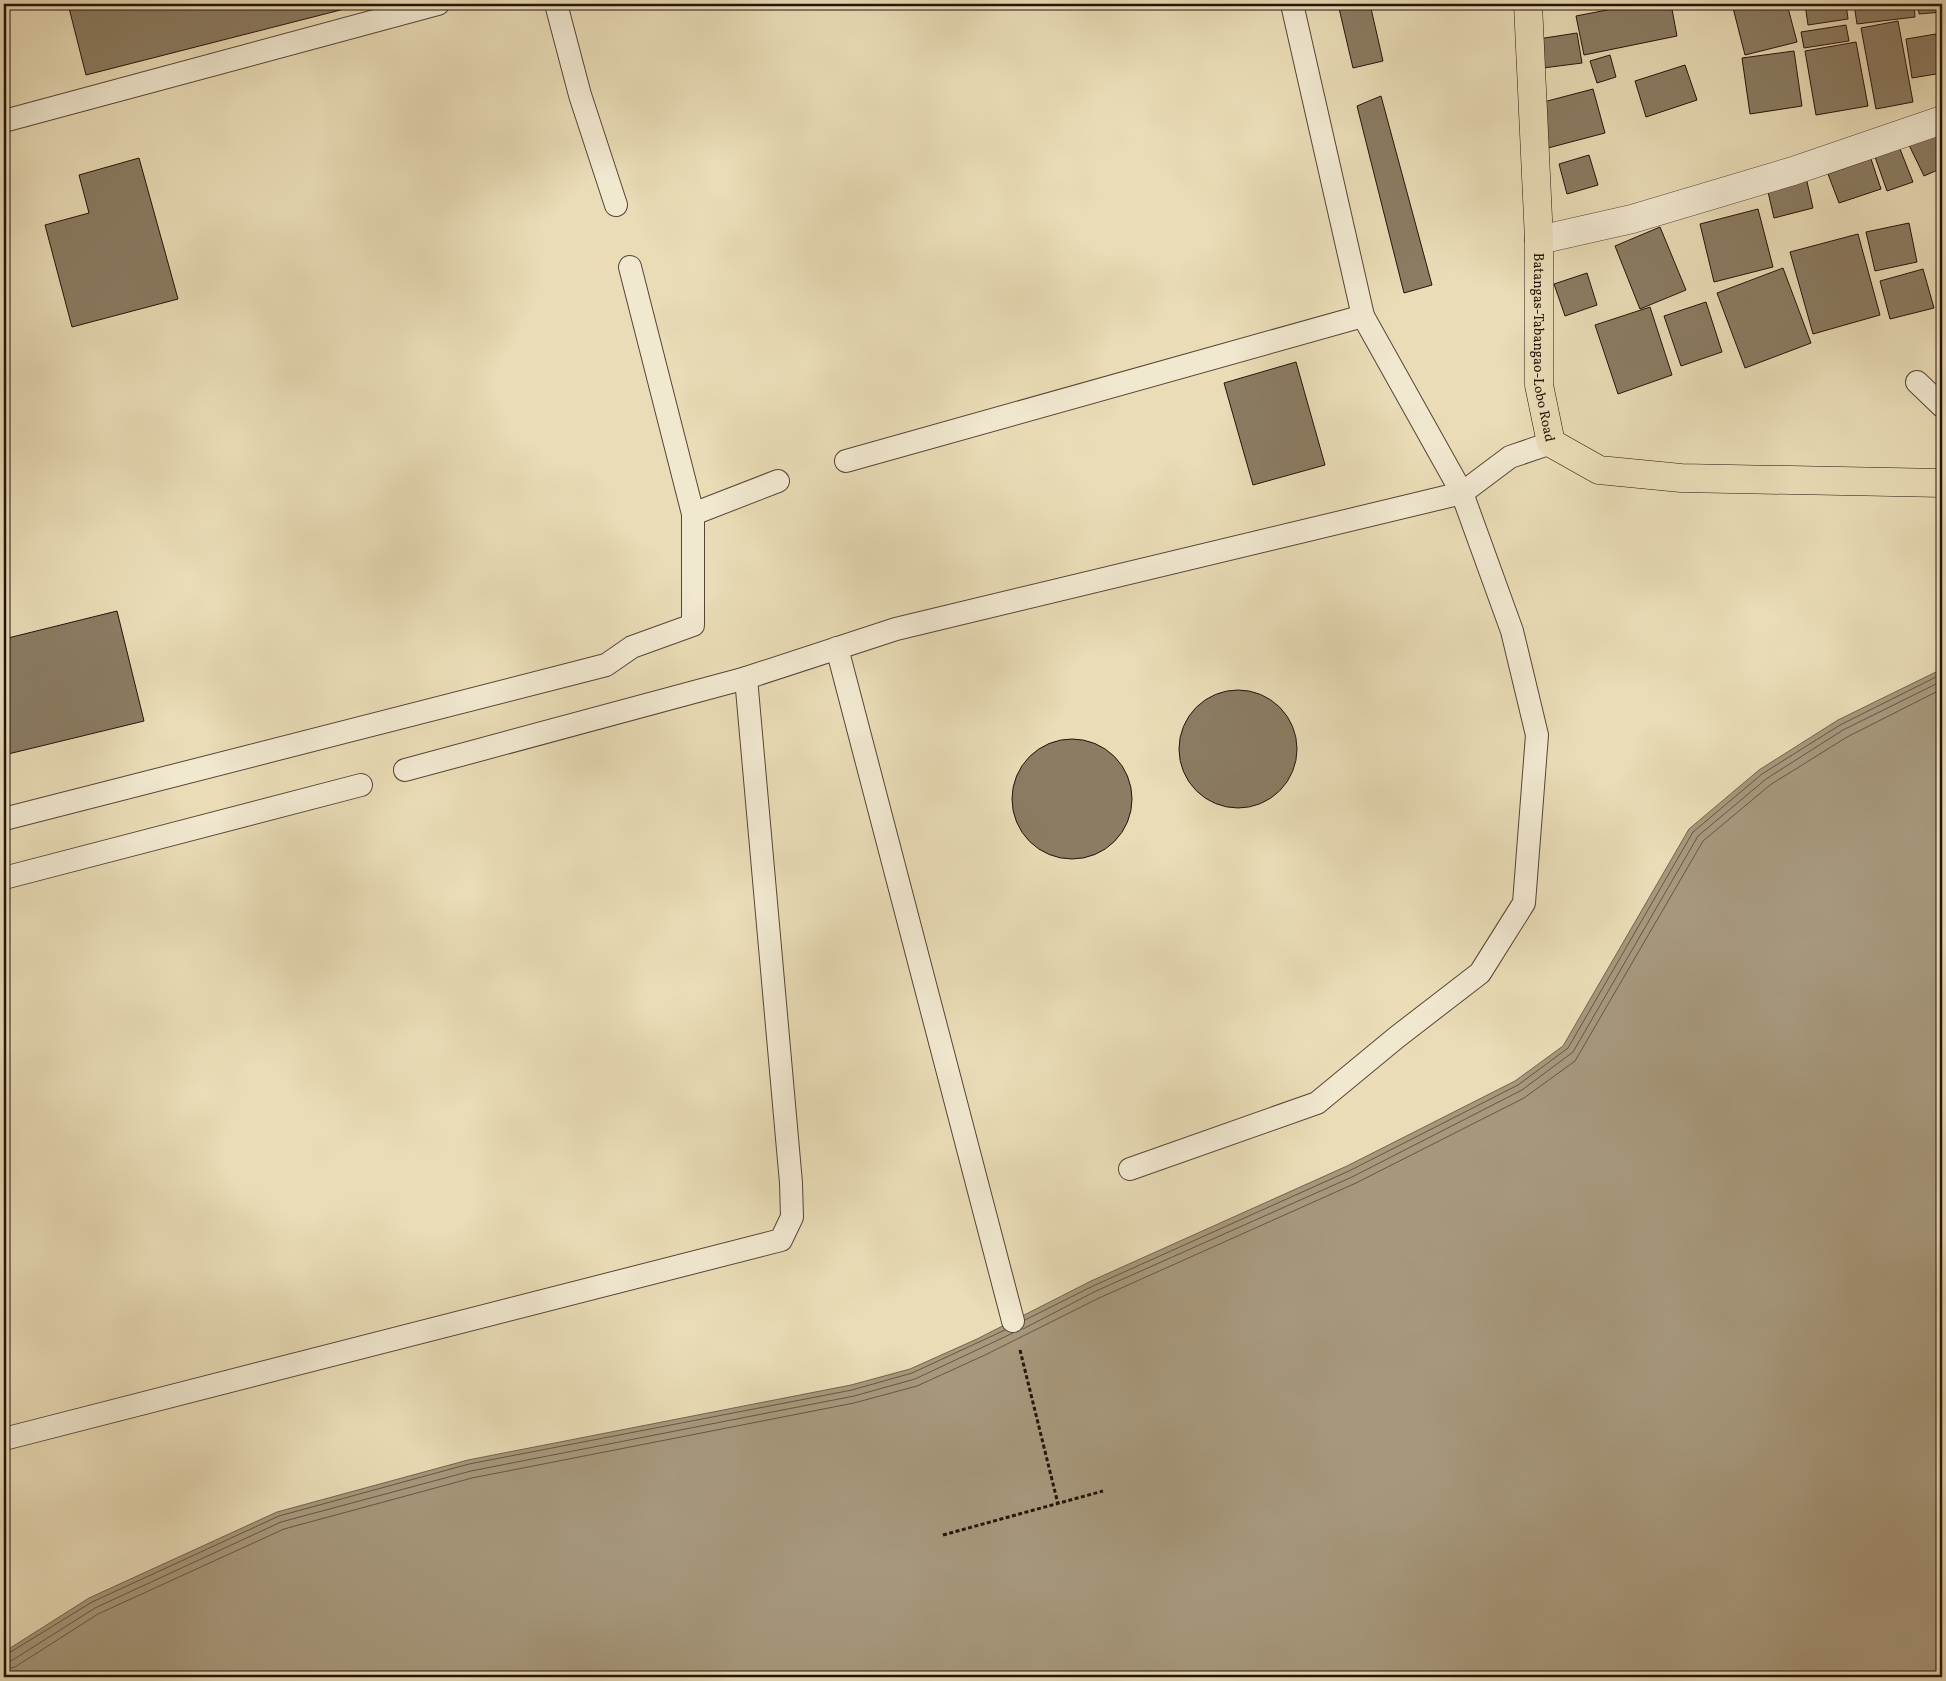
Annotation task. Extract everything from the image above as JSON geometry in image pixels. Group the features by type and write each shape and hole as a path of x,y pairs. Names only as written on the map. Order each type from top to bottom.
{"main road":[{"name":"Batangas-Tabangao-Lobo Road","path":"1528,4 1539,240 1539,385 1551,443 1599,470 1681,478 1942,483"}],"street":[{"path":"1539,240 1632,219 1793,171 1942,120"}],"lane":[{"path":"4,121 438,4"},
{"path":"556,4 580,95 616,205"},
{"path":"1130,1169 1317,1103 1397,1037 1480,973 1524,903 1537,735 1512,631 1462,493 1363,316 1292,4"},
{"path":"4,819 606,665 632,647 693,625 693,514 630,267"},
{"path":"846,460 1363,316"},
{"path":"1917,382 1942,406"},
{"path":"405,770 746,678 896,629 1462,493 1510,457 1551,443"},
{"path":"693,514 778,481"},
{"path":"837,648 1013,1321"},
{"path":"4,1439 781,1240 792,1217 791,1183 746,678"},
{"path":"4,878 361,785"}],"path":[{"path":"1013,1321 1058,1504"},
{"path":"943,1535 1103,1491"}],"water":[{"path":"1942,669 1942,1677 4,1677 4,1652 89,1598 277,1512 468,1460 851,1385 910,1369 977,1339 1091,1281 1347,1166 1515,1081 1563,1046 1689,829 1759,770 1838,720"}],"building":[{"path":"68,4 364,4 86,75"},
{"path":"1338,4 1370,4 1383,61 1353,68"},
{"path":"1638,4 1671,4 1677,36 1584,55 1576,16"},
{"path":"1732,4 1787,4 1797,42 1745,55"},
{"path":"1805,4 1846,4 1848,19 1808,25"},
{"path":"1854,4 1914,4 1915,17 1857,24"},
{"path":"1918,4 1942,4 1942,12 1919,14"},
{"path":"1942,20 1942,48 1937,21"},
{"path":"1898,21 1913,102 1876,109 1861,28"},
{"path":"1846,25 1849,41 1804,48 1801,32"},
{"path":"1577,33 1582,63 1543,68 1538,39"},
{"path":"1936,34 1942,73 1912,78 1906,39"},
{"path":"1856,42 1868,106 1816,115 1805,51"},
{"path":"1794,51 1802,106 1750,114 1742,58"},
{"path":"1610,55 1616,77 1597,83 1590,61"},
{"path":"1685,65 1697,100 1646,117 1635,81"},
{"path":"1593,89 1605,133 1548,148 1536,104"},
{"path":"1381,96 1432,285 1404,293 1357,106"},
{"path":"1942,127 1942,168 1924,176 1908,143"},
{"path":"1898,144 1913,182 1887,191 1874,154"},
{"path":"1589,155 1598,185 1567,194 1559,164"},
{"path":"139,158 178,299 72,327 45,225 89,213 79,175"},
{"path":"1871,159 1881,189 1839,203 1828,174"},
{"path":"1805,173 1813,208 1774,218 1766,183"},
{"path":"1758,209 1773,267 1714,282 1700,224"},
{"path":"1909,223 1917,262 1875,271 1866,232"},
{"path":"1660,227 1686,290 1640,309 1615,246"},
{"path":"1858,234 1880,315 1813,334 1790,252"},
{"path":"1783,268 1811,343 1745,368 1717,293"},
{"path":"1923,269 1934,308 1890,319 1880,281"},
{"path":"1587,273 1597,305 1565,316 1554,284"},
{"path":"1706,302 1722,352 1681,366 1664,316"},
{"path":"1650,307 1672,375 1618,394 1595,325"},
{"path":"1296,362 1325,465 1253,485 1224,383"},
{"path":"117,611 144,721 4,755 4,639"},
{"path":"1238,690 1261,695 1280,707 1292,726 1297,749 1292,772 1280,791 1261,803 1238,808 1215,803 1196,791 1184,772 1179,749 1184,726 1196,707 1215,695"},
{"path":"1072,739 1084,740 1095,744 1105,749 1114,757 1122,766 1127,776 1131,787 1131,811 1127,822 1122,832 1114,841 1105,849 1095,854 1084,858 1072,859 1060,858 1049,854 1039,849 1030,841 1022,832 1017,822 1013,811 1012,799 1013,787 1017,776 1022,766 1030,757 1039,749 1049,744 1060,740"}]}
